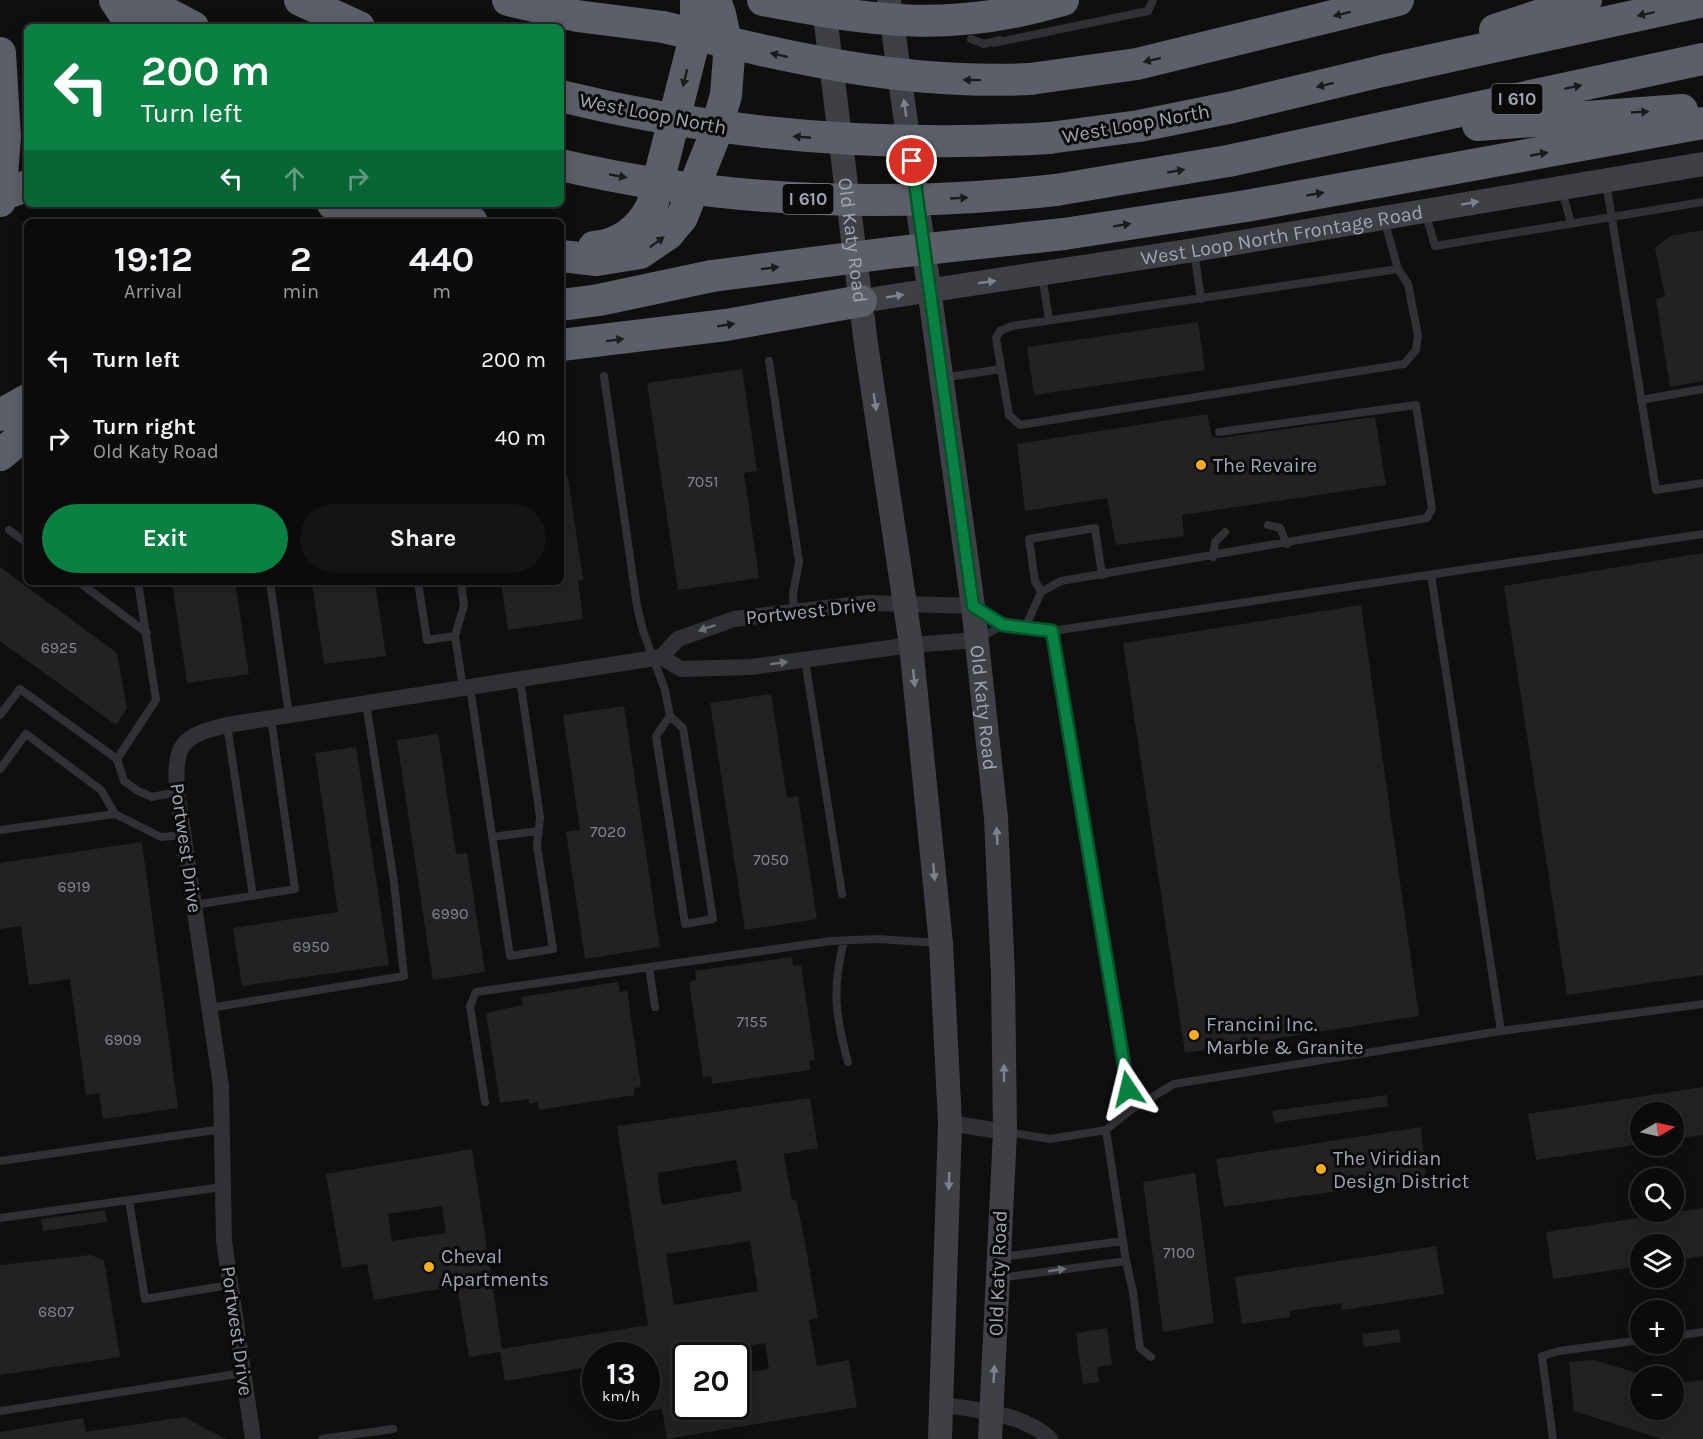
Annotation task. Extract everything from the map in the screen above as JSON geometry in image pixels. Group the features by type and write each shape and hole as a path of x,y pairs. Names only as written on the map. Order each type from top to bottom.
{"highway":[{"path":"115,0 130,24"},
{"path":"142,0 187,24"},
{"path":"300,0 352,24"},
{"path":"508,0 577,16 650,25 777,55 863,71 966,80 1030,79 1137,63 1398,0"},
{"path":"594,0 650,25"},
{"path":"564,243 597,247 616,243 644,222 652,206 696,33 696,0"},
{"path":"564,256 597,260 640,253 668,234 682,217 713,140 726,95 729,56 715,0"},
{"path":"763,0 849,16 927,22 997,16 1064,0"},
{"path":"1382,71 1536,15 1586,0"},
{"name":"West Loop North","path":"564,97 690,123 808,138 917,143 1049,138 1160,122 1382,71 1703,2"},
{"path":"0,53 5,137 0,201"},
{"name":"I 610","path":"564,166 707,190 810,199 936,199 1056,190 1188,169 1703,59"},
{"path":"1330,139 1603,114 1703,109"},
{"path":"564,305 599,300 712,276 889,253 1064,234 1441,172 1703,123"},
{"path":"0,180 24,173"},
{"path":"0,195 24,187"},
{"path":"332,207 354,219"},
{"path":"346,207 399,219"},
{"path":"408,207 459,219"},
{"path":"564,274 712,276"},
{"path":"564,345 726,325 861,302"},
{"path":"0,415 24,402"},
{"path":"0,455 24,435"}],"main road":[{"name":"Old Katy Road","path":"823,0 861,302 911,645 941,944 950,1123 941,1422"},
{"name":"Old Katy Road","path":"890,0 973,606 996,818 1003,976 1005,1132 991,1428"},
{"name":"West Loop North Frontage Road","path":"861,302 1384,219 1703,164"}],"street":[{"name":"Portwest Drive","path":"253,1439 230,1285 222,1187 222,1086 177,792 176,771 179,752 186,738 200,731 226,725 658,657 678,639 734,619 868,603 973,606"},
{"path":"658,657 681,669 751,667 911,645 977,639"},
{"path":"950,1123 1005,1132"},
{"name":"Old Katy Road","path":"941,1422 991,1428 1030,1424 1050,1439"}],"lane":[{"path":"971,39 984,44 994,43 1148,11 1154,0"},
{"path":"994,43 1008,34"},
{"path":"1606,179 1656,490 1703,483"},
{"path":"1561,187 1571,224"},
{"path":"1425,211 1435,246 1703,202"},
{"path":"1384,219 1398,269 1408,284 1418,336 1416,350 1404,364 1020,425 1009,415 996,338 1000,331 1012,326 1398,269"},
{"path":"1194,250 1201,299"},
{"path":"1042,274 1049,320"},
{"path":"769,361 799,562 793,594 794,612"},
{"path":"941,378 1001,369"},
{"path":"603,376 643,631 658,657 670,716 683,728 713,919 686,924 656,736 670,716"},
{"path":"1641,400 1703,389"},
{"path":"1025,628 1041,592 1061,581 1213,557 1427,518 1432,509 1416,405 1219,432"},
{"path":"1268,525 1280,528 1287,544"},
{"path":"1041,592 1035,581 1029,539 1095,528 1102,575"},
{"path":"9,530 24,541"},
{"path":"1213,557 1215,542 1224,532"},
{"path":"973,606 1003,625 1052,631 1703,534"},
{"path":"1431,575 1501,1031"},
{"path":"83,585 147,633"},
{"path":"117,759 156,700 139,585"},
{"path":"270,585 289,715"},
{"path":"418,585 427,640 454,636"},
{"path":"461,585 464,605 454,636 466,687 510,956 553,950 537,846 540,817 520,679"},
{"path":"977,639 1003,625"},
{"path":"1052,631 1132,1108"},
{"path":"805,660 842,894"},
{"path":"0,715 20,689 117,759 124,781 138,791 152,797 177,792"},
{"path":"210,1008 404,975 394,882 366,703"},
{"path":"194,905 296,889 271,718"},
{"path":"226,725 253,896"},
{"path":"0,769 26,734 101,790 115,814 160,837 183,835"},
{"path":"0,830 115,814"},
{"path":"492,837 538,831"},
{"path":"485,1102 470,1006 476,992 844,941 878,939 941,944"},
{"path":"844,941 838,964 835,997 848,1062"},
{"path":"649,967 655,1007"},
{"path":"1005,1132 1050,1139 1106,1130 1132,1108 1174,1084 1501,1031 1703,1004"},
{"path":"0,1161 222,1129"},
{"path":"1106,1130 1140,1348 1151,1357"},
{"path":"0,1218 222,1187"},
{"path":"129,1200 145,1299 230,1285"},
{"path":"999,1268 1123,1241"},
{"path":"999,1268 1126,1261"},
{"path":"1684,1335 1703,1332"},
{"path":"1553,1439 1542,1356 1559,1351 1630,1341"},
{"path":"0,1411 243,1373"},
{"path":"322,1439 393,1429"}],"building":[{"path":"1703,230 1703,381 1670,387 1656,299 1665,296 1655,248 1670,236"},
{"path":"1198,322 1205,370 1034,395 1027,347"},
{"path":"742,369 757,471 744,473 759,578 678,590 647,383"},
{"name":"The Revaire","path":"1207,414 1212,437 1219,438 1375,417 1386,485 1182,515 1184,536 1116,545 1107,498 1025,511 1017,444"},
{"path":"564,477 568,477 583,580 578,581 583,619 508,630 501,585 564,585"},
{"path":"1703,553 1703,975 1567,995 1504,586"},
{"path":"0,567 117,653 127,708 116,725 0,641"},
{"path":"172,585 235,585 249,674 187,683"},
{"path":"312,585 375,585 386,656 324,664"},
{"path":"1361,605 1419,1016 1185,1053 1123,643"},
{"path":"771,694 787,798 798,796 817,919 745,930 710,703"},
{"path":"624,706 660,947 585,959 566,832 580,830 563,715"},
{"path":"438,734 456,854 467,853 485,972 433,980 397,740"},
{"path":"356,747 389,965 242,986 233,928 338,912 315,753"},
{"path":"142,842 178,1108 103,1119 99,1093 86,1095 70,979 29,985 21,926 0,929 0,863"},
{"path":"792,957 793,966 801,965 815,1060 809,1061 810,1070 712,1084 711,1076 703,1077 689,982 696,980 695,971"},
{"path":"618,982 620,992 627,990 641,1087 634,1088 634,1095 539,1110 537,1102 529,1104 529,1099 500,1103 486,1013 523,1005 521,997"},
{"path":"1703,1087 1703,1135 1684,1138 1684,1102 1630,1102 1630,1146 1536,1160 1528,1114"},
{"path":"1387,1095 1388,1106 1274,1123 1272,1111"},
{"name":"Cheval Apartments","path":"810,1098 818,1148 784,1154 792,1200 796,1199 818,1318 809,1320 817,1366 849,1360 857,1407 667,1439 662,1409 660,1409 660,1342 582,1342 582,1368 505,1381 500,1352 469,1357 457,1286 374,1300 367,1264 342,1268 326,1174 472,1149 502,1349 648,1325 617,1126","holes":["736,1160 742,1191 662,1205 657,1173","442,1206 446,1233 392,1241 388,1214","750,1241 758,1291 674,1305 666,1254"]},
{"name":"The Viridian Design District","path":"1421,1127 1426,1179 1224,1207 1216,1159"},
{"path":"1195,1173 1214,1323 1163,1332 1143,1182"},
{"path":"1703,1208 1703,1256 1684,1259 1684,1234 1630,1234 1630,1268 1553,1279 1546,1232 1630,1219 1630,1222 1684,1222 1684,1211"},
{"path":"105,1210 107,1222 43,1231 41,1219"},
{"path":"1436,1246 1444,1294 1342,1310 1341,1303 1289,1311 1290,1317 1242,1324 1235,1277"},
{"path":"90,1255 104,1260 120,1357 0,1375 0,1265"},
{"path":"1107,1328 1112,1365 1097,1367 1099,1382 1083,1384 1076,1333"},
{"path":"1399,1329 1401,1342 1364,1347 1362,1334"},
{"path":"1594,1360 1630,1371 1630,1420 1684,1420 1684,1383 1703,1380 1703,1439 1661,1439 1574,1411 1569,1362"},
{"path":"184,1417 226,1439 0,1439 0,1432 83,1418 86,1432"}],"place":[{"name":"The Revaire","path":"1201,465"},
{"name":"Francini Inc. Marble & Granite","path":"1194,1035"},
{"name":"The Viridian Design District","path":"1321,1169"},
{"name":"Cheval Apartments","path":"429,1267"}],"route":[{"path":"912,161 973,606 1003,625 1052,631 1128,1089"}]}
